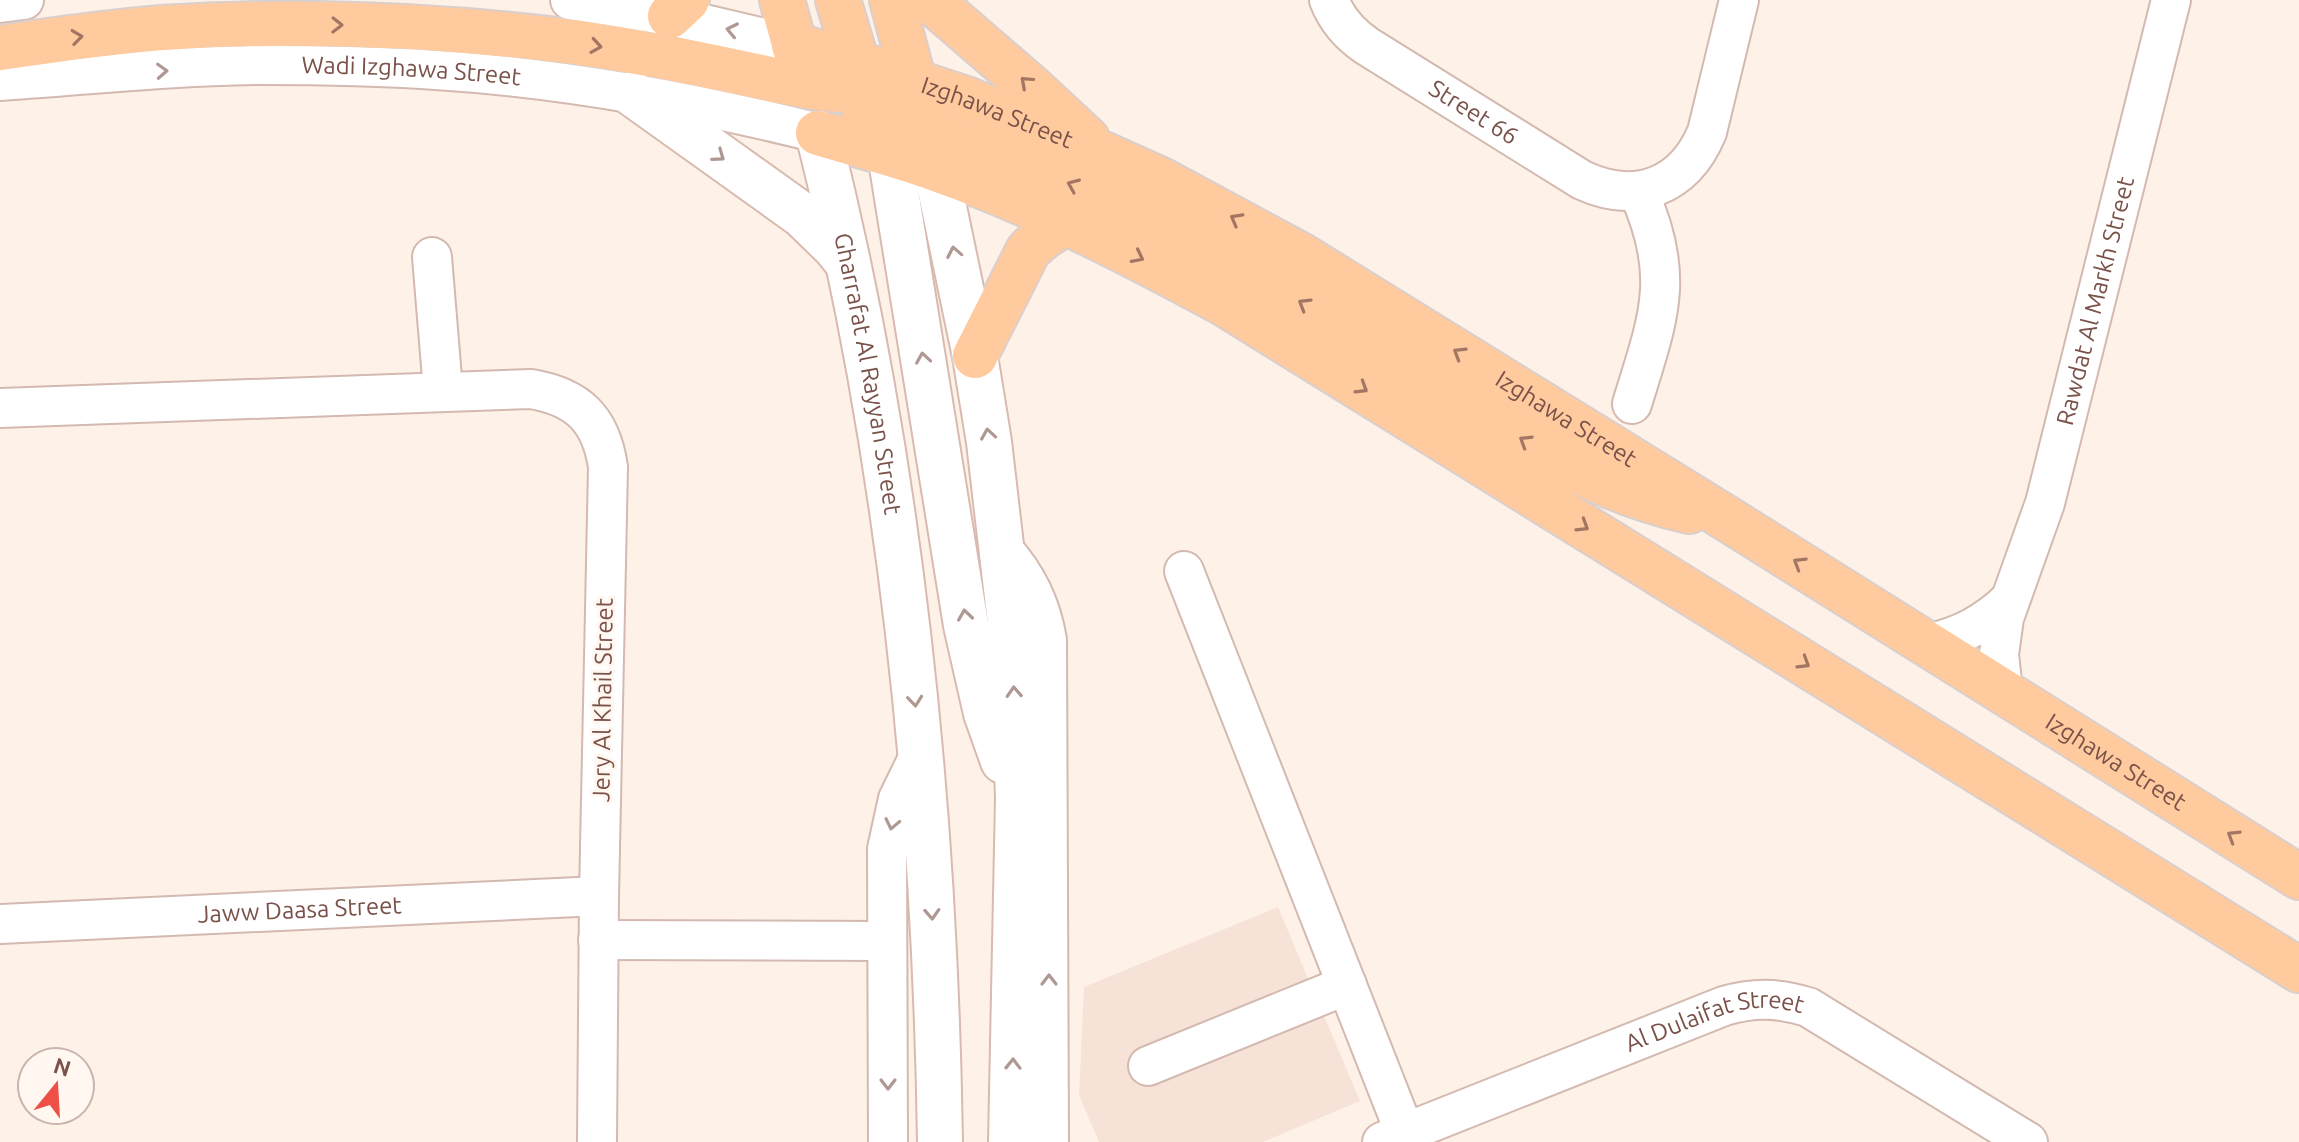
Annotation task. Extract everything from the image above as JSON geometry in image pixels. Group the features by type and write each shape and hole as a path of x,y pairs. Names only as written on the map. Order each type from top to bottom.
{"main road":[{"name":"Gharrafat Al Rayyan Street","path":"782,0 870,109 975,356 989,442 1012,640 1018,797 1011,1142"},
{"path":"838,0 870,109 971,654 986,713 1018,797"},
{"name":"Gharrafat Al Rayyan Street","path":"892,0 914,81 870,109 818,133 874,399 907,623 921,752 939,1038 940,1142"},
{"path":"930,0 1022,78 1103,154"},
{"path":"0,48 162,28 251,24 445,31 572,42 651,54 870,109 1058,178 1185,236 1251,272 1589,479 1656,504 1726,518"},
{"name":"Izghawa Street","path":"818,133 870,109 914,81 966,99 1161,180 1302,256 2299,877"},
{"path":"633,94 802,215 848,264"},
{"name":"Izghawa Street","path":"870,109 1068,223 1225,304 2299,970"},
{"path":"975,356 1028,251 1039,239 1068,223"}],"street":[{"path":"0,3 24,0"},
{"path":"570,0 679,8 870,109"},
{"name":"Street 66","path":"1329,0 1348,31 1380,55 1582,180 1619,192 1638,191"},
{"path":"1632,404 1654,333 1660,305 1661,275 1658,246 1638,191 1673,177 1700,150 1739,0"},
{"name":"Rawdat Al Markh Street","path":"2003,691 2001,636 2055,466 2171,0"},
{"name":"Wadi Izghawa Street","path":"0,81 256,65 437,70 633,94 818,133"},
{"path":"432,257 443,390"},
{"name":"Jery Al Khail Street","path":"0,408 531,389 551,392 585,412 597,428 605,447 608,467 597,1142"},
{"name":"Gharrafat Al Rayyan Street","path":"1002,548 1016,564 1037,600 1047,640 1049,1142"},
{"path":"1184,571 1347,985 1394,1138"},
{"name":"Rawdat Al Markh Street","path":"1927,644 1973,629 1993,617 2010,600"},
{"path":"888,1142 887,849 898,799 921,752"},
{"name":"Jaww Daasa Street","path":"0,924 599,896"},
{"path":"598,940 887,941"},
{"path":"1148,1066 1347,985"},
{"name":"Al Dulaifat Street","path":"1394,1138 1724,1006 1766,998 1808,1007 2028,1142"}],"shaded area":[{"path":"1278,907 1360,1101 1263,1142 1099,1142 1079,1095 1084,987"}]}
